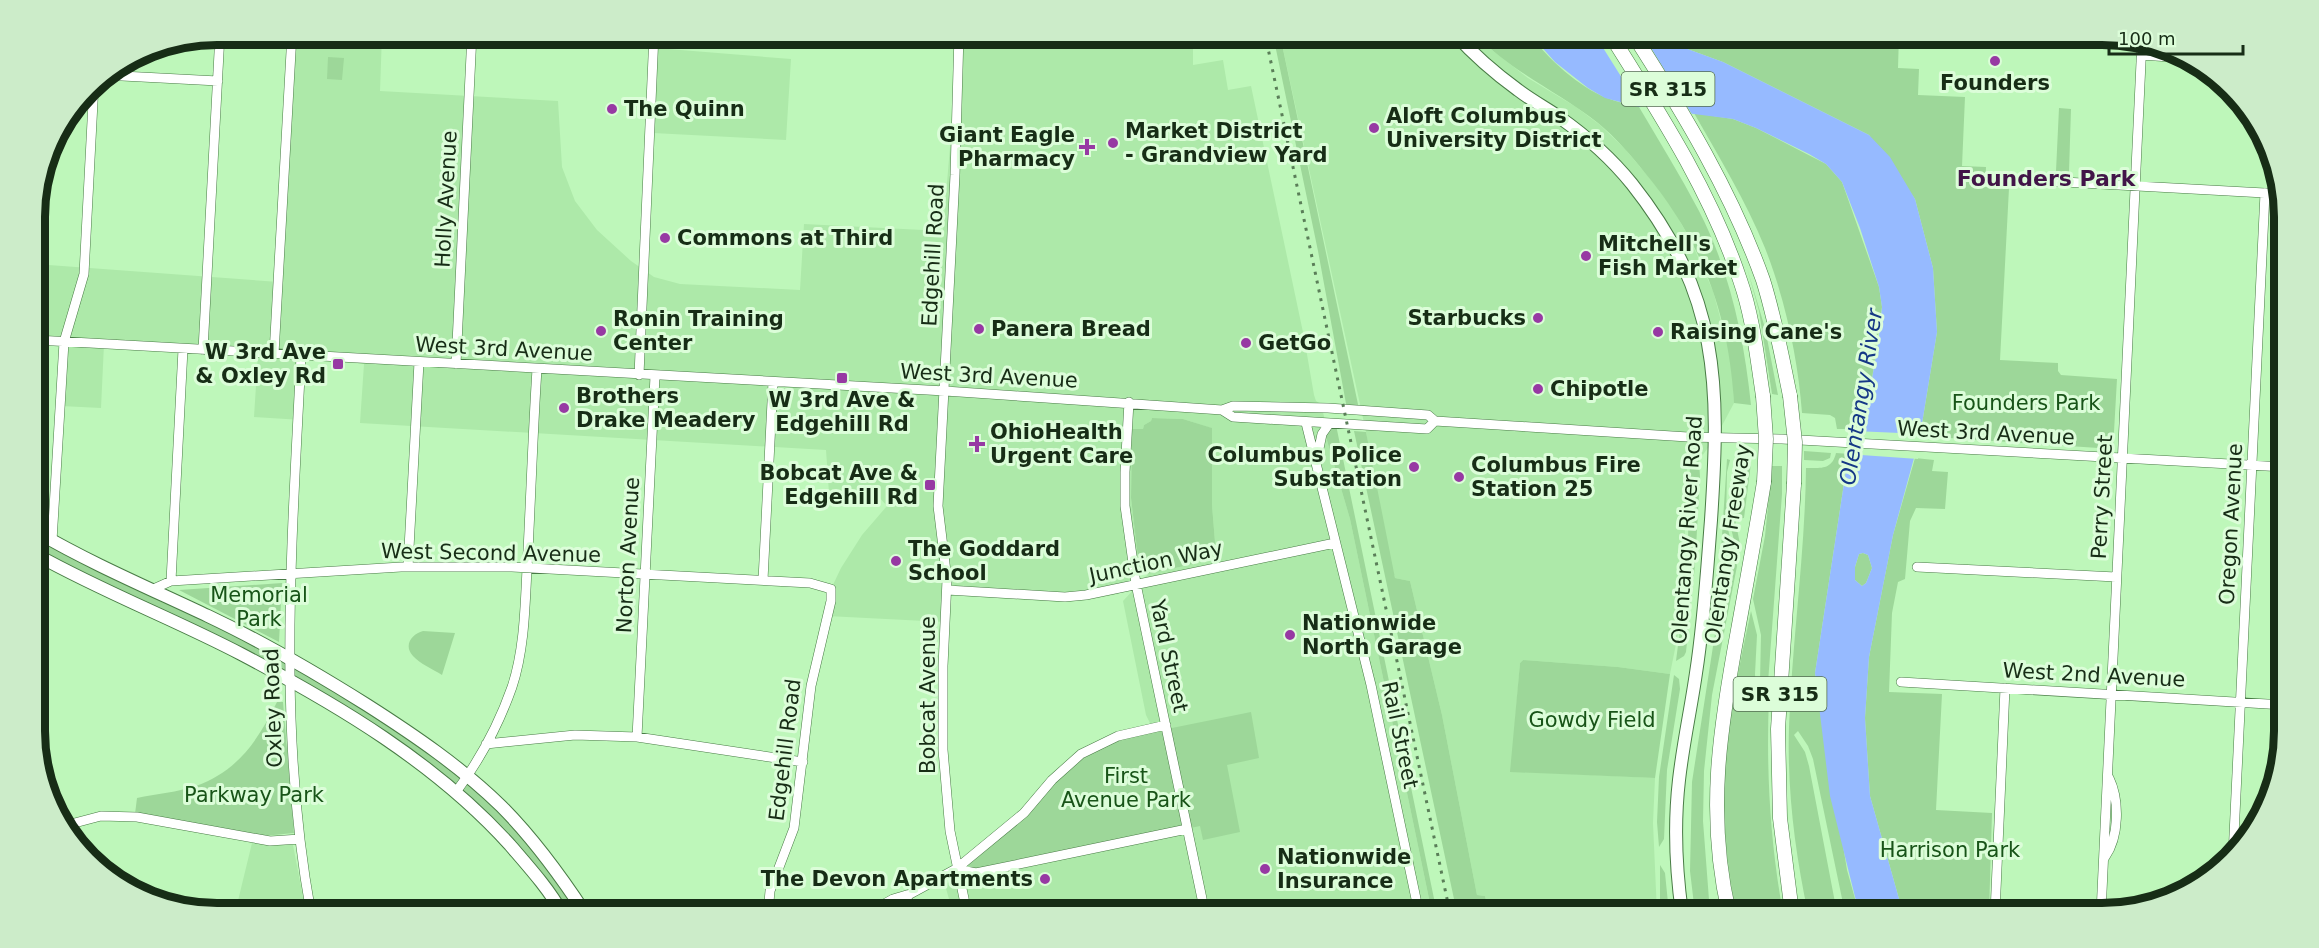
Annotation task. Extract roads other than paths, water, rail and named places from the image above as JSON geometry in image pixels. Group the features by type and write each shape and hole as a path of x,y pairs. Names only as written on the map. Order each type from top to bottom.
{"highway":[{"name":"Olentangy Freeway","path":"1617,45 1647,92 1724,237 1741,282 1754,334 1763,396 1766,439 1764,482 1726,692 1717,756 1715,804 1717,852 1726,903"},
{"name":"SR 315","path":"1640,45 1700,146 1742,229 1764,283 1790,396 1795,442 1794,484 1778,729 1780,818 1791,903"},
{"path":"1717,852 1721,903"}],"main road":[{"name":"Olentangy River Road","path":"1466,45 1518,90 1587,139 1620,170 1652,211 1680,259 1694,287 1702,314 1712,365 1716,437 1702,628 1679,781 1677,857 1681,903"},
{"path":"45,537 210,617 290,659 447,759 501,807 536,844 577,903"},
{"path":"45,559 80,579 240,654 325,701 403,751 456,792 497,831 525,862 554,903"}],"street":[{"path":"203,350 220,45"},
{"path":"274,354 291,45"},
{"name":"Holly Avenue","path":"456,364 471,45"},
{"path":"639,375 654,45"},
{"name":"Edgehill Road","path":"939,476 945,392 959,45"},
{"name":"Perry Street","path":"2101,903 2103,860 2109,851 2116,824 2114,796 2107,775 2141,49"},
{"path":"2141,55 2162,56"},
{"path":"119,76 218,81"},
{"path":"52,541 64,342 84,274 93,98"},
{"path":"1991,178 2273,193"},
{"name":"Oregon Avenue","path":"2234,842 2265,193"},
{"name":"West 3rd Avenue","path":"45,341 1129,402 1222,410 1233,406 1268,406 1394,412 1428,415 1436,421 2274,467"},
{"path":"171,581 183,349"},
{"name":"Oxley Road","path":"301,356 288,640 292,762 309,903"},
{"path":"408,567 418,362"},
{"path":"456,792 486,744 512,687 516,670 522,634 527,568 537,369"},
{"name":"Norton Avenue","path":"637,736 655,376"},
{"path":"763,580 772,382"},
{"name":"Yard Street","path":"1129,402 1125,506 1136,584 1203,903"},
{"name":"West 3rd Avenue","path":"1222,410 1233,417 1306,423 1427,429 1436,421"},
{"path":"1306,423 1309,416 1316,411 1380,416 1391,415 1394,412"},
{"name":"Rail Street","path":"1306,423 1371,685 1417,903"},
{"name":"Rail Street","path":"1317,460 1320,442 1329,424"},
{"name":"Bobcat Avenue","path":"939,476 938,506 945,554 947,590 943,666 943,750 950,831 964,903"},
{"name":"Junction Way","path":"947,590 1065,597 1086,595 1335,543"},
{"name":"West Second Avenue","path":"152,590 171,581 408,567 527,568 763,580 810,583 831,589"},
{"path":"1917,567 2116,577"},
{"name":"Edgehill Road","path":"769,903 771,891 794,828 811,686 831,601 831,589"},
{"name":"West 2nd Avenue","path":"1901,682 2274,704"},
{"path":"1995,903 2005,688"},
{"path":"886,903 910,894 956,869 1024,813 1052,780 1082,754 1118,736 1166,725"},
{"path":"486,744 575,735 637,736 803,762"},
{"path":"72,823 101,816 137,817 270,841 300,839"},
{"path":"956,869 976,873 1187,829"},
{"path":"902,903 910,894"}],"water":[{"path":"1540,45 1676,45 1723,62 1869,135 1890,157 1915,199 1933,268 1937,332 1920,436 1893,535 1869,657 1865,718 1870,796 1900,903 1857,903 1830,796 1815,673 1846,470 1872,379 1882,307 1879,287 1860,228 1842,182 1826,164 1809,154 1733,119 1639,107 1605,98 1588,88 1555,62","holes":["1859,554 1868,555 1872,568 1866,583 1862,586 1855,580 1855,567"]}],"railway":[{"path":"1267,45 1448,903"}],"place":[{"name":"Founders","path":"1995,61"},
{"name":"The Quinn","path":"612,109"},
{"name":"Aloft Columbus University District","path":"1374,128"},
{"name":"Market District - Grandview Yard","path":"1113,143"},
{"name":"Giant Eagle Pharmacy","path":"1087,147"},
{"name":"Commons at Third","path":"665,238"},
{"name":"Mitchell's Fish Market","path":"1586,256"},
{"name":"Starbucks","path":"1538,318"},
{"name":"Panera Bread","path":"979,329"},
{"name":"Ronin Training Center","path":"601,331"},
{"name":"Raising Cane's","path":"1658,332"},
{"name":"GetGo","path":"1246,343"},
{"name":"W 3rd Ave & Oxley Rd","path":"338,364"},
{"name":"W 3rd Ave & Edgehill Rd","path":"842,378"},
{"name":"Chipotle","path":"1538,389"},
{"name":"Brothers Drake Meadery","path":"564,408"},
{"name":"OhioHealth Urgent Care","path":"977,444"},
{"name":"Columbus Police Substation","path":"1414,467"},
{"name":"Columbus Fire Station 25","path":"1459,477"},
{"name":"Bobcat Ave & Edgehill Rd","path":"930,485"},
{"name":"The Goddard School","path":"896,561"},
{"name":"Nationwide North Garage","path":"1290,635"},
{"name":"Nationwide Insurance","path":"1265,869"},
{"name":"The Devon Apartments","path":"1045,879"}],"district":[{"name":"Founders Park","path":"2046,178"}],"water label":[{"name":"Olentangy River","path":"1861,397"}],"park label":[{"name":"Memorial Park","path":"259,607"},
{"name":"Gowdy Field","path":"1592,720"},
{"name":"First Avenue Park","path":"1126,788"},
{"name":"Parkway Park","path":"254,795"},
{"name":"Harrison Park","path":"1950,850"}]}
